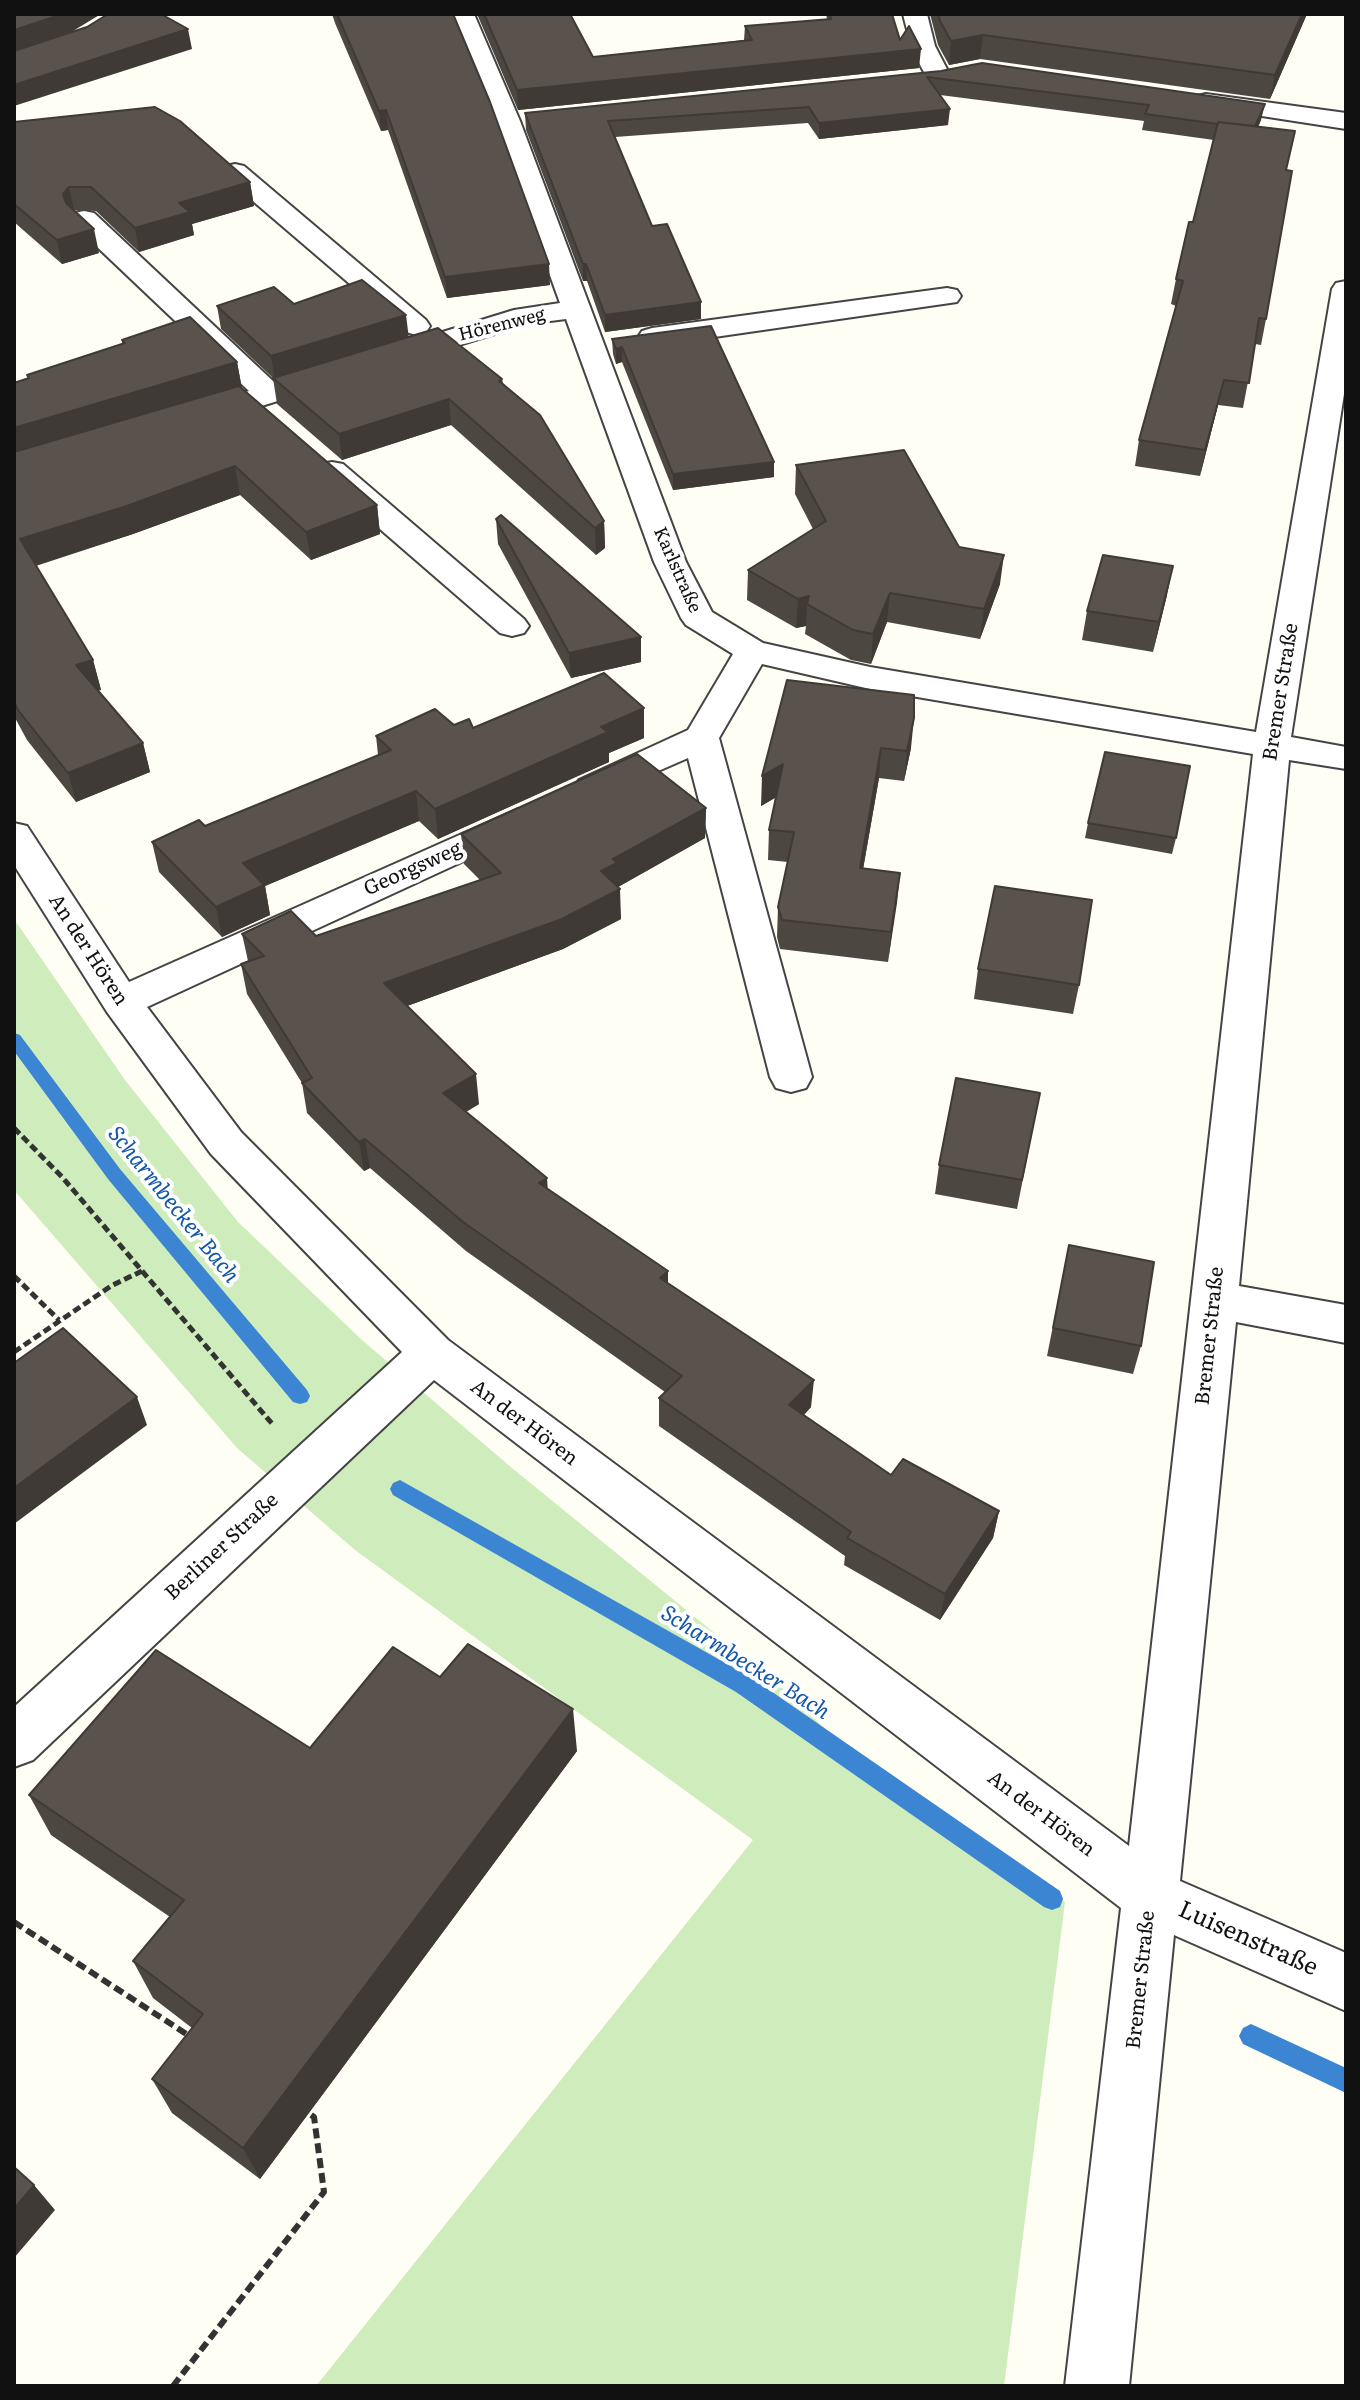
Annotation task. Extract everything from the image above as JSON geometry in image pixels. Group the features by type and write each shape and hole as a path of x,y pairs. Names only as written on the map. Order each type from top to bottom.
{"street":[{"name":"Karlstraße","path":"462,14 522,120 577,309 670,562 698,618 752,651 870,678 1346,758"},
{"path":"915,14 923,46 939,77"},
{"path":"909,80 967,72"},
{"path":"1178,97 1346,121"},
{"path":"235,172 436,343"},
{"path":"84,219 264,405"},
{"name":"Bremer Straße","path":"1097,2386 1167,1762 1272,746 1346,289"},
{"path":"591,346 947,296"},
{"name":"Hörenweg","path":"176,422 264,405 436,343 524,316 577,309"},
{"path":"310,451 512,626"},
{"path":"752,651 701,738 791,1077"},
{"name":"Georgsweg","path":"121,1002 701,738"},
{"name":"An der Hören","path":"14,835 121,1002 226,1143 432,1353 1150,1896"},
{"path":"1213,1300 1346,1324"},
{"name":"Berliner Straße","path":"14,1742 432,1353"},
{"name":"Luisenstraße","path":"1150,1896 1346,1982"}],"path":[{"path":"14,1128 63,1178 308,1466"},
{"path":"14,1352 111,1286 142,1271"},
{"path":"14,1276 59,1320"},
{"path":"14,1922 197,2041"},
{"path":"173,2386 324,2192 314,2117 301,2108"}],"green space":[{"path":"14,919 125,1080 238,1222 362,1340 512,1468 793,1697 835,1739 1065,1902 1004,2386 316,2386 753,1840 355,1550 237,1448 14,1190"}],"building":[{"path":"14,14 63,14 14,30"},
{"path":"108,14 161,14 188,29 14,85 14,51 87,27"},
{"path":"337,14 453,14 490,102 549,264 445,277 386,110 379,111"},
{"path":"484,14 570,14 593,57 752,40 745,26 831,19 830,14 892,14 900,40 909,26 921,49 517,90"},
{"path":"938,14 1302,14 1275,75 983,35 951,41"},
{"path":"982,63 1265,104 1255,126 1218,124 1145,114 1149,105 927,77 950,109 819,123 809,107 608,121 652,226 667,224 701,302 605,315 525,113 941,71"},
{"path":"155,107 180,121 250,182 179,203 190,212 135,228 91,187 69,187 63,194 66,203 94,229 57,240 14,204 14,122"},
{"path":"1218,122 1295,131 1286,170 1292,171 1266,319 1259,318 1249,383 1224,380 1205,450 1139,440 1183,281 1176,279"},
{"path":"362,280 406,315 271,356 217,306 274,287 294,304"},
{"path":"190,317 237,362 14,428 14,383 29,378 27,375 125,343 122,340"},
{"path":"711,326 774,462 673,474 622,347 616,349 612,339"},
{"path":"438,328 502,379 499,381 540,415 604,521 595,528 449,399 339,434 273,378"},
{"path":"239,386 377,505 306,532 235,466 127,506 20,539 93,660 76,665 143,743 68,773 14,702 14,452"},
{"path":"904,450 959,547 1004,555 984,609 890,593 873,634 853,630 807,604 809,596 798,599 748,570 826,521 796,465"},
{"path":"501,515 641,637 569,653 496,519"},
{"path":"1103,555 1173,566 1159,622 1087,611"},
{"path":"604,673 644,708 601,727 608,732 435,809 416,791 243,863 264,885 216,907 152,842 199,820 205,826 391,750 376,736 435,709 454,725 469,719 473,728"},
{"path":"787,680 914,695 914,718 907,751 881,748 860,868 900,873 891,932 782,920 778,907 794,832 769,830 783,764 762,776"},
{"path":"1105,752 1190,766 1176,838 1088,823"},
{"path":"637,754 706,808 613,859 617,863 601,871 620,889 562,919 384,983 476,1074 443,1093 547,1178 539,1183 668,1271 660,1278 814,1380 789,1405 891,1475 903,1459 999,1511 945,1594 847,1538 851,1532 659,1398 682,1376 463,1222 365,1139 359,1142 302,1083 312,1078 241,964 264,956 242,934 291,911 316,936 501,873 461,834"},
{"path":"995,886 1092,900 1079,985 978,969"},
{"path":"956,1078 1040,1093 1022,1180 939,1165"},
{"path":"1069,1245 1154,1262 1141,1346 1053,1328"},
{"path":"63,1328 137,1397 14,1488 14,1363"},
{"path":"468,1644 573,1709 243,2148 152,2079 203,2014 133,1961 184,1900 29,1795 156,1650 310,1748 393,1647 440,1677"},
{"path":"14,2167 34,2185 14,2209"}],"waterway":[{"name":"Scharmbecker Bach","path":"14,1039 114,1174 300,1396"},
{"name":"Scharmbecker Bach","path":"400,1489 744,1685 1052,1899"},
{"name":"Scharmbecker Bach","path":"1251,2036 1346,2081"}]}
